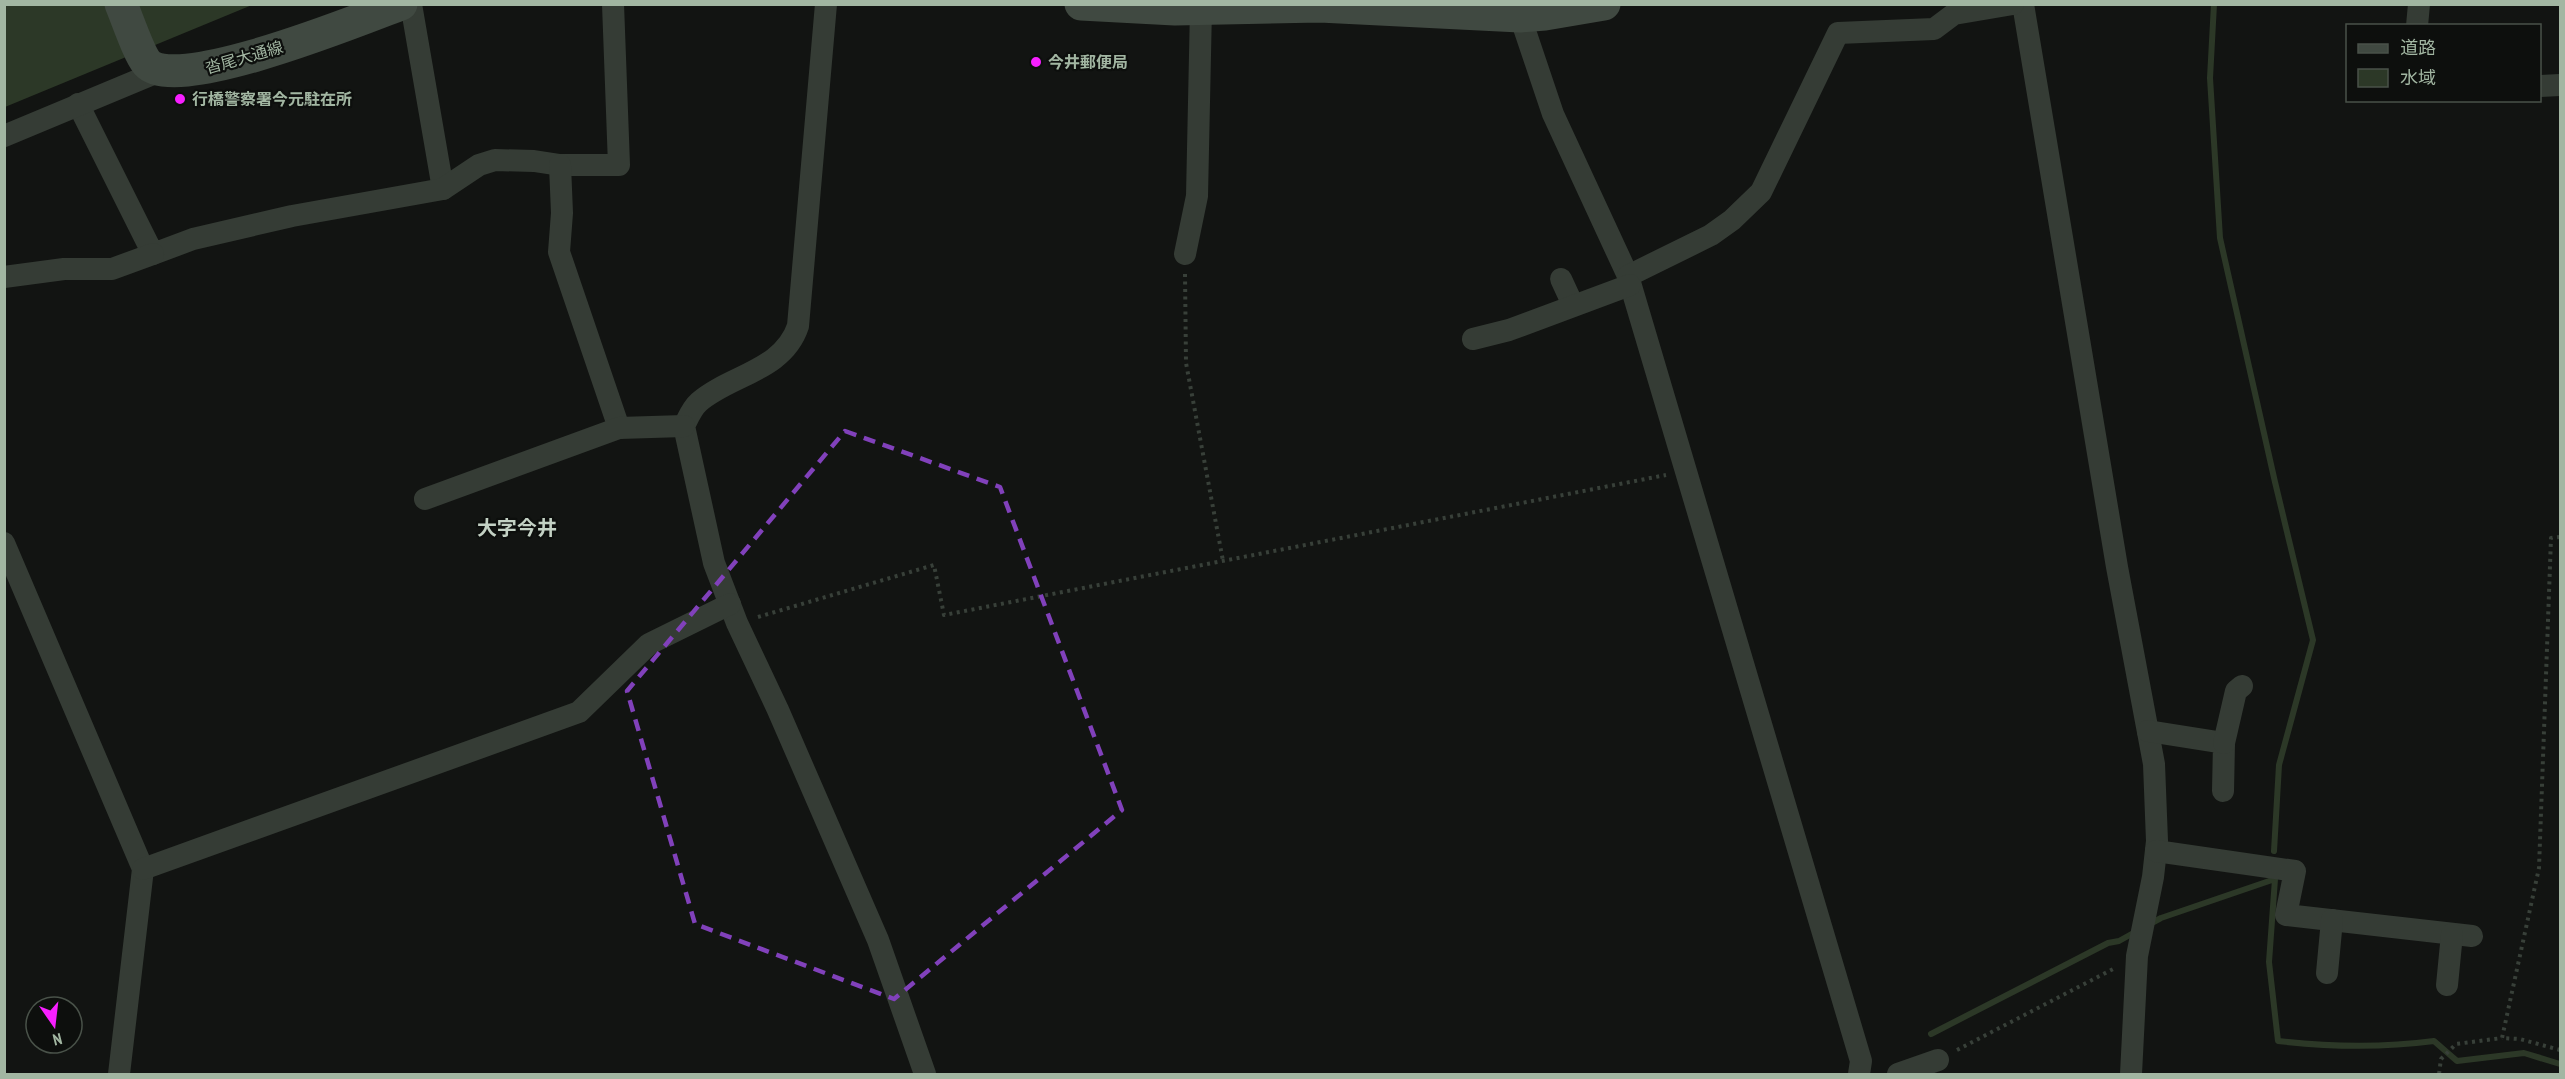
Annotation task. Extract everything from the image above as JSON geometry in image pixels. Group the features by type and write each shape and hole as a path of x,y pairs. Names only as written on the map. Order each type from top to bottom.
{"main road":[{"path":"121,4 153,67"},
{"name":"沓尾大通線","path":"153,67 194,71 229,63 401,4"},
{"path":"1081,4 1201,8 1320,5 1520,16 1545,15 1604,4"}],"street":[{"path":"411,4 443,189"},
{"path":"4,277 64,269 112,269 193,239 292,216 443,189 479,165 495,160 534,161 560,165 619,165 613,4"},
{"path":"826,4 807,238 798,326 794,338 774,360 699,402 684,426 714,563 733,614 778,710 878,940 925,1074"},
{"path":"1473,339 1509,330 1629,280 1711,235 1731,220 1761,192 1838,33 1934,29 1954,14 2013,4"},
{"path":"2023,4 2117,567 2154,764 2157,812 2156,851 2137,956 2131,1074"},
{"path":"2416,24 2419,4"},
{"path":"1185,254 1197,196 1201,8"},
{"path":"1520,16 1553,114 1629,280 1861,1061 1859,1074"},
{"path":"4,136 78,104 153,67"},
{"path":"2541,86 2560,85"},
{"path":"78,104 153,254"},
{"path":"560,165 562,213 559,252 620,428"},
{"path":"1561,279 1573,304"},
{"path":"425,499 620,428 684,426"},
{"path":"4,543 143,869 119,1074"},
{"path":"143,869 579,712 649,644 733,614"},
{"path":"2223,791 2224,743 2236,691 2242,686"},
{"path":"2148,731 2224,743"},
{"path":"2156,851 2295,871 2286,915 2462,935 2447,986"},
{"path":"2327,973 2332,920"},
{"path":"1898,1074 1938,1060"}],"path":[{"path":"1185,254 1186,363 1222,561"},
{"path":"733,614 934,565 944,615 1685,472"},
{"path":"2502,1038 2539,868 2551,538 2560,537"},
{"path":"1938,1060 2137,956"},
{"path":"2439,1074 2441,1059 2456,1044 2502,1038 2520,1039 2560,1050"}],"highlighted area":[{"path":"845,431 1000,487 1122,810 894,999 695,924 627,691"}],"water":[{"path":"5,5 252,5 5,107"}],"waterway":[{"path":"2214,4 2210,78 2220,238 2313,640 2279,765 2274,851"},
{"path":"2148,925 2161,918 2275,879 2269,962 2278,1041 2356,1046 2434,1041 2457,1061 2524,1053 2560,1064"},
{"path":"1931,1034 2108,943 2119,941 2137,931"}],"place":[{"name":"今井郵便局","path":"1036,62"},
{"name":"行橋警察署今元駐在所","path":"180,99"}],"district":[{"name":"大字今井","path":"517,528"}]}
